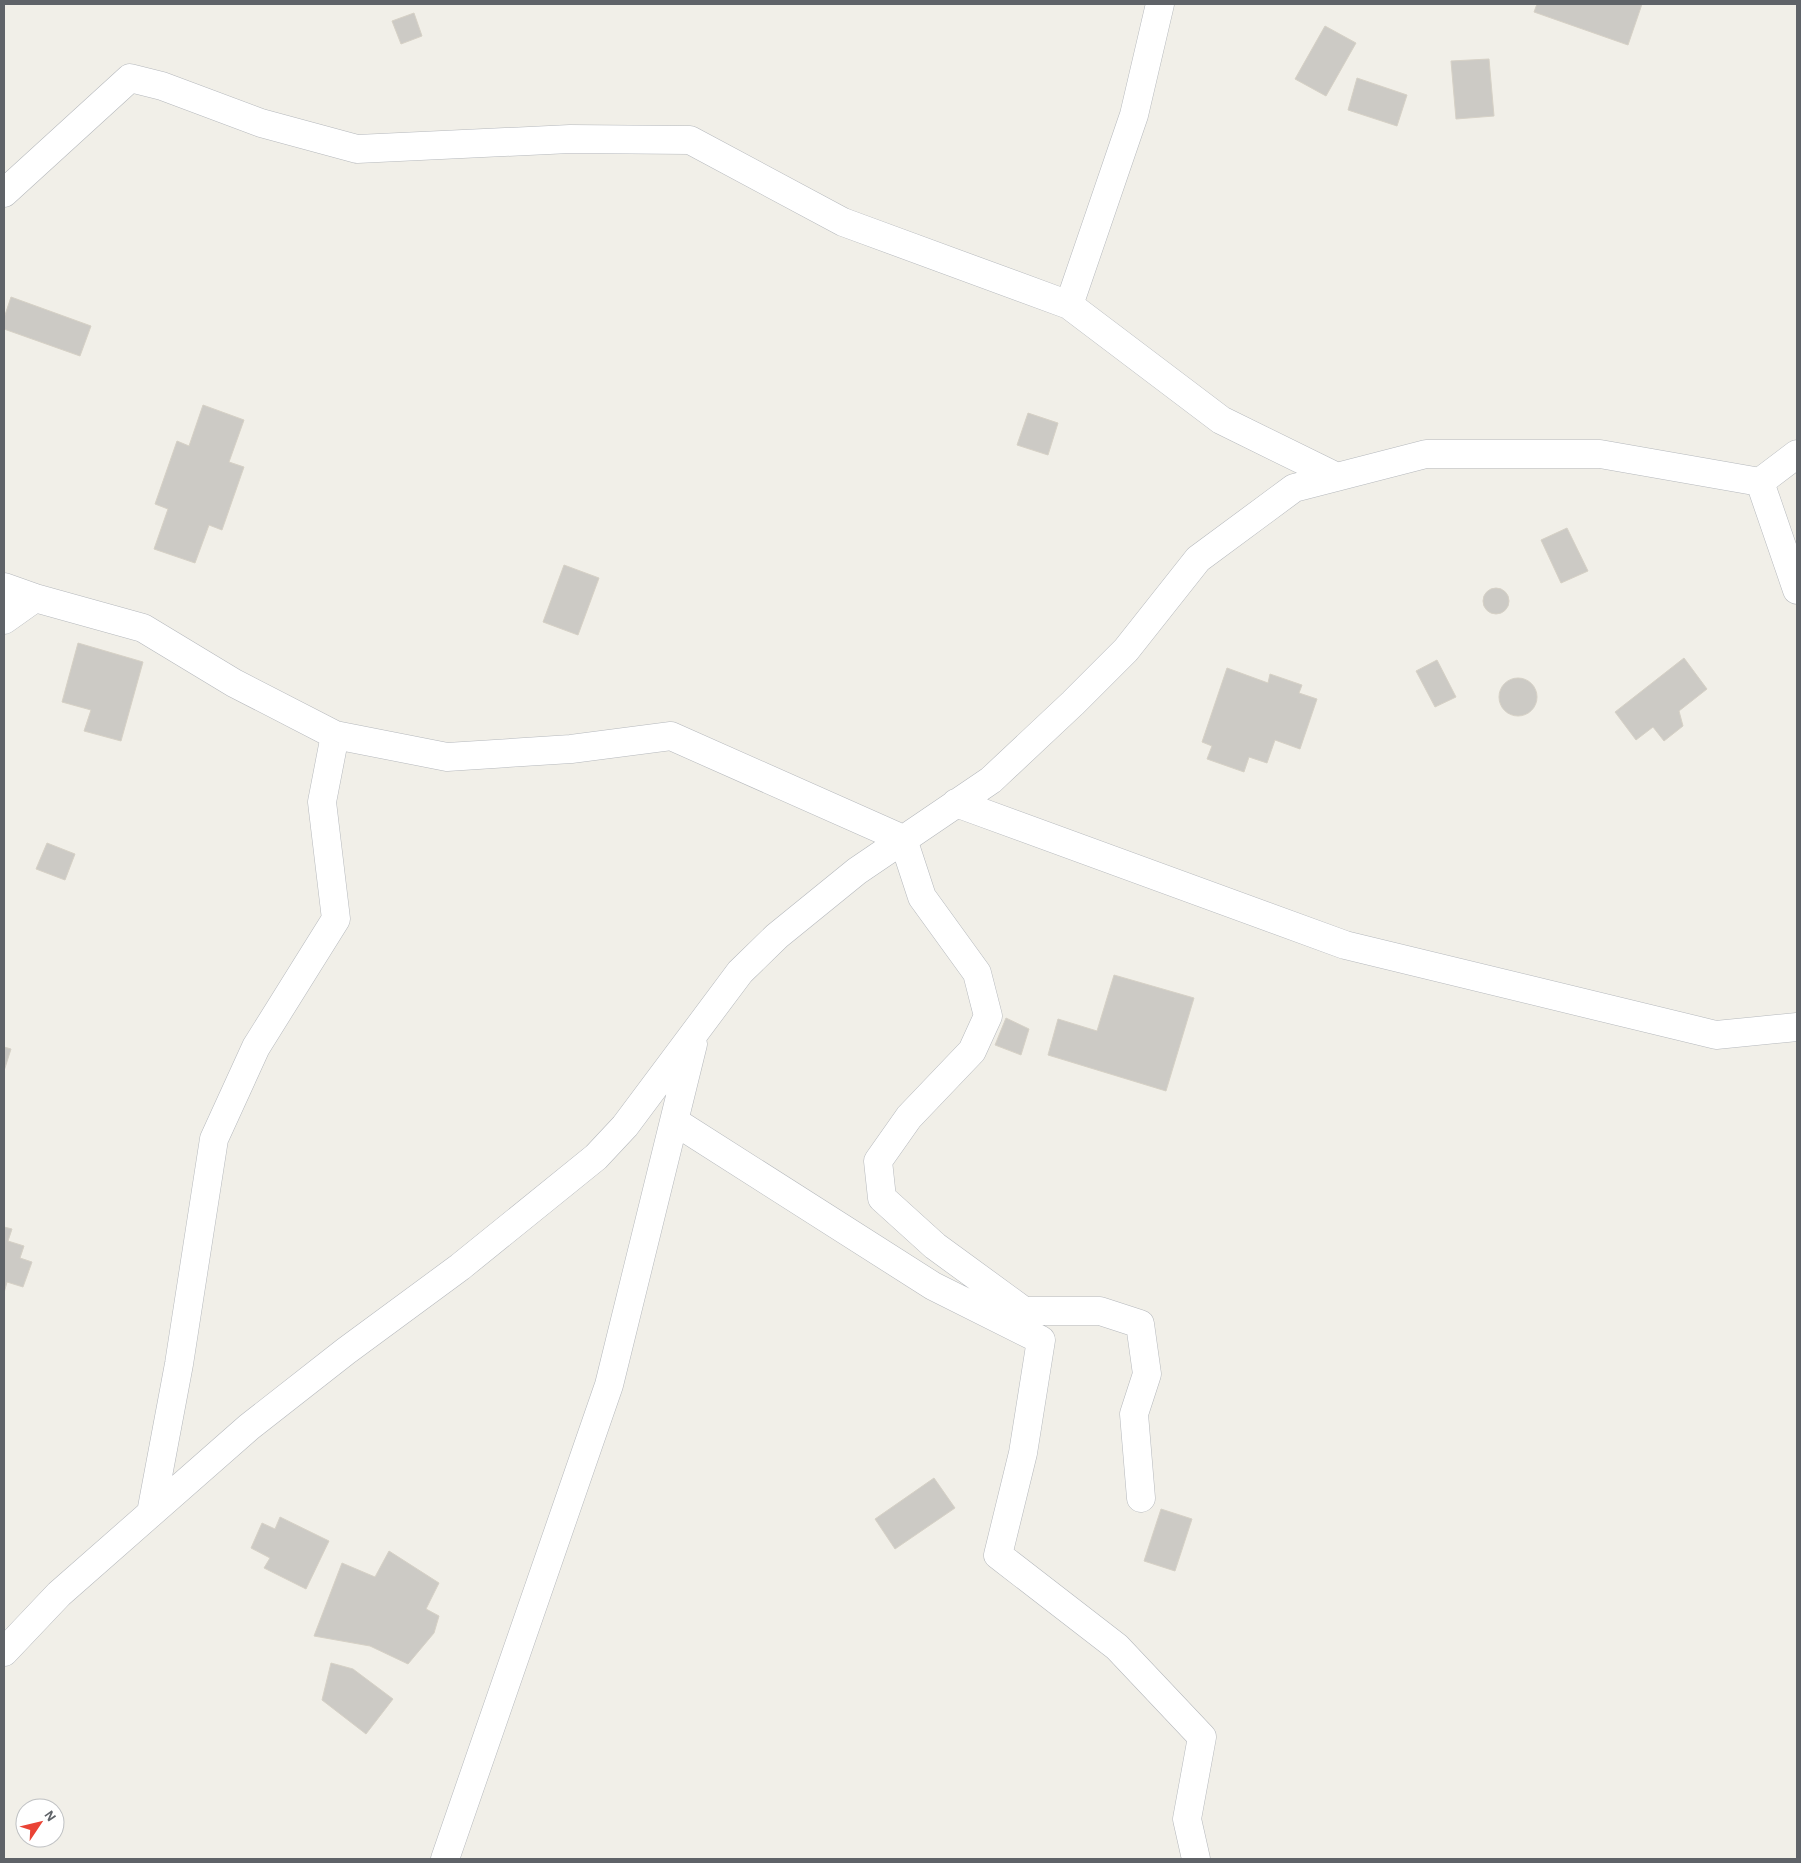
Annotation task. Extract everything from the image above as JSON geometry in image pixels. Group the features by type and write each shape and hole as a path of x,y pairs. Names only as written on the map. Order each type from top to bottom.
{"street":[{"path":"1068,305 1134,115 1160,4"},
{"path":"4,193 130,78 162,86 261,123 357,149 570,139 690,140 843,222 1068,305 1221,420 1337,477"},
{"path":"4,1652 59,1594 249,1427 346,1351 460,1267 596,1157 625,1126 740,972 777,936 857,871 991,780 1073,703 1112,663 1143,628 1198,559 1294,488 1426,454 1600,454 1760,482 1797,454"},
{"path":"1760,482 1797,590"},
{"path":"4,587 35,598 143,628 234,683 335,735 447,757 571,749 671,736 903,839 922,897 977,973 988,1016 972,1051 908,1117 878,1161 882,1198 935,1246 1024,1310 1100,1311 1140,1324 1147,1374 1134,1414 1141,1498"},
{"path":"4,620 35,598"},
{"path":"151,1514 179,1364 214,1139 256,1047 336,919 322,802 335,735"},
{"path":"956,803 1344,945 1716,1035 1797,1027"},
{"path":"445,1859 610,1384 695,1034"},
{"path":"674,1121 933,1286 1041,1340 1024,1453 998,1555 1117,1647 1202,1737 1187,1819 1196,1859"}],"building":[{"path":"1537,4 1642,4 1628,45 1534,12"},
{"path":"414,13 422,36 401,44 392,21"},
{"path":"1325,26 1356,43 1326,96 1295,79"},
{"path":"1489,59 1494,116 1456,119 1451,61"},
{"path":"1357,78 1407,95 1397,126 1348,110"},
{"path":"11,297 91,326 80,356 4,329 4,318"},
{"path":"203,405 244,420 229,462 244,467 222,530 209,525 195,563 154,549 168,509 155,504 177,441 189,446"},
{"path":"1028,413 1058,423 1048,455 1017,445"},
{"path":"1567,528 1588,571 1561,583 1541,540"},
{"path":"564,565 599,578 578,635 543,622"},
{"path":"1496,588 1505,592 1509,601 1505,610 1496,614 1487,610 1483,601 1487,592"},
{"path":"78,643 143,662 121,741 84,731 91,710 62,702"},
{"path":"1684,658 1707,689 1679,711 1683,726 1664,741 1653,727 1636,740 1615,712"},
{"path":"1437,660 1456,697 1435,707 1416,671"},
{"path":"1227,668 1268,683 1270,674 1302,685 1299,693 1317,699 1300,749 1275,740 1267,763 1249,757 1244,772 1207,759 1212,746 1202,742"},
{"path":"1518,678 1531,684 1537,697 1531,710 1518,716 1505,710 1499,697 1505,684"},
{"path":"47,843 75,854 65,880 36,869"},
{"path":"1114,975 1194,998 1166,1091 1048,1055 1058,1019 1097,1031"},
{"path":"1006,1018 1029,1029 1021,1055 995,1045"},
{"path":"4,1047 11,1049 4,1071"},
{"path":"4,1227 12,1229 8,1241 24,1246 20,1258 32,1262 23,1287 7,1282 4,1293"},
{"path":"934,1478 955,1508 895,1549 875,1519"},
{"path":"1161,1509 1192,1519 1175,1571 1144,1561"},
{"path":"280,1517 329,1541 306,1589 264,1568 270,1558 251,1548 262,1523 275,1529"},
{"path":"389,1551 439,1583 426,1609 439,1616 434,1633 408,1664 370,1646 314,1636 342,1563 375,1577"},
{"path":"331,1663 353,1669 393,1699 366,1734 322,1700"}]}
